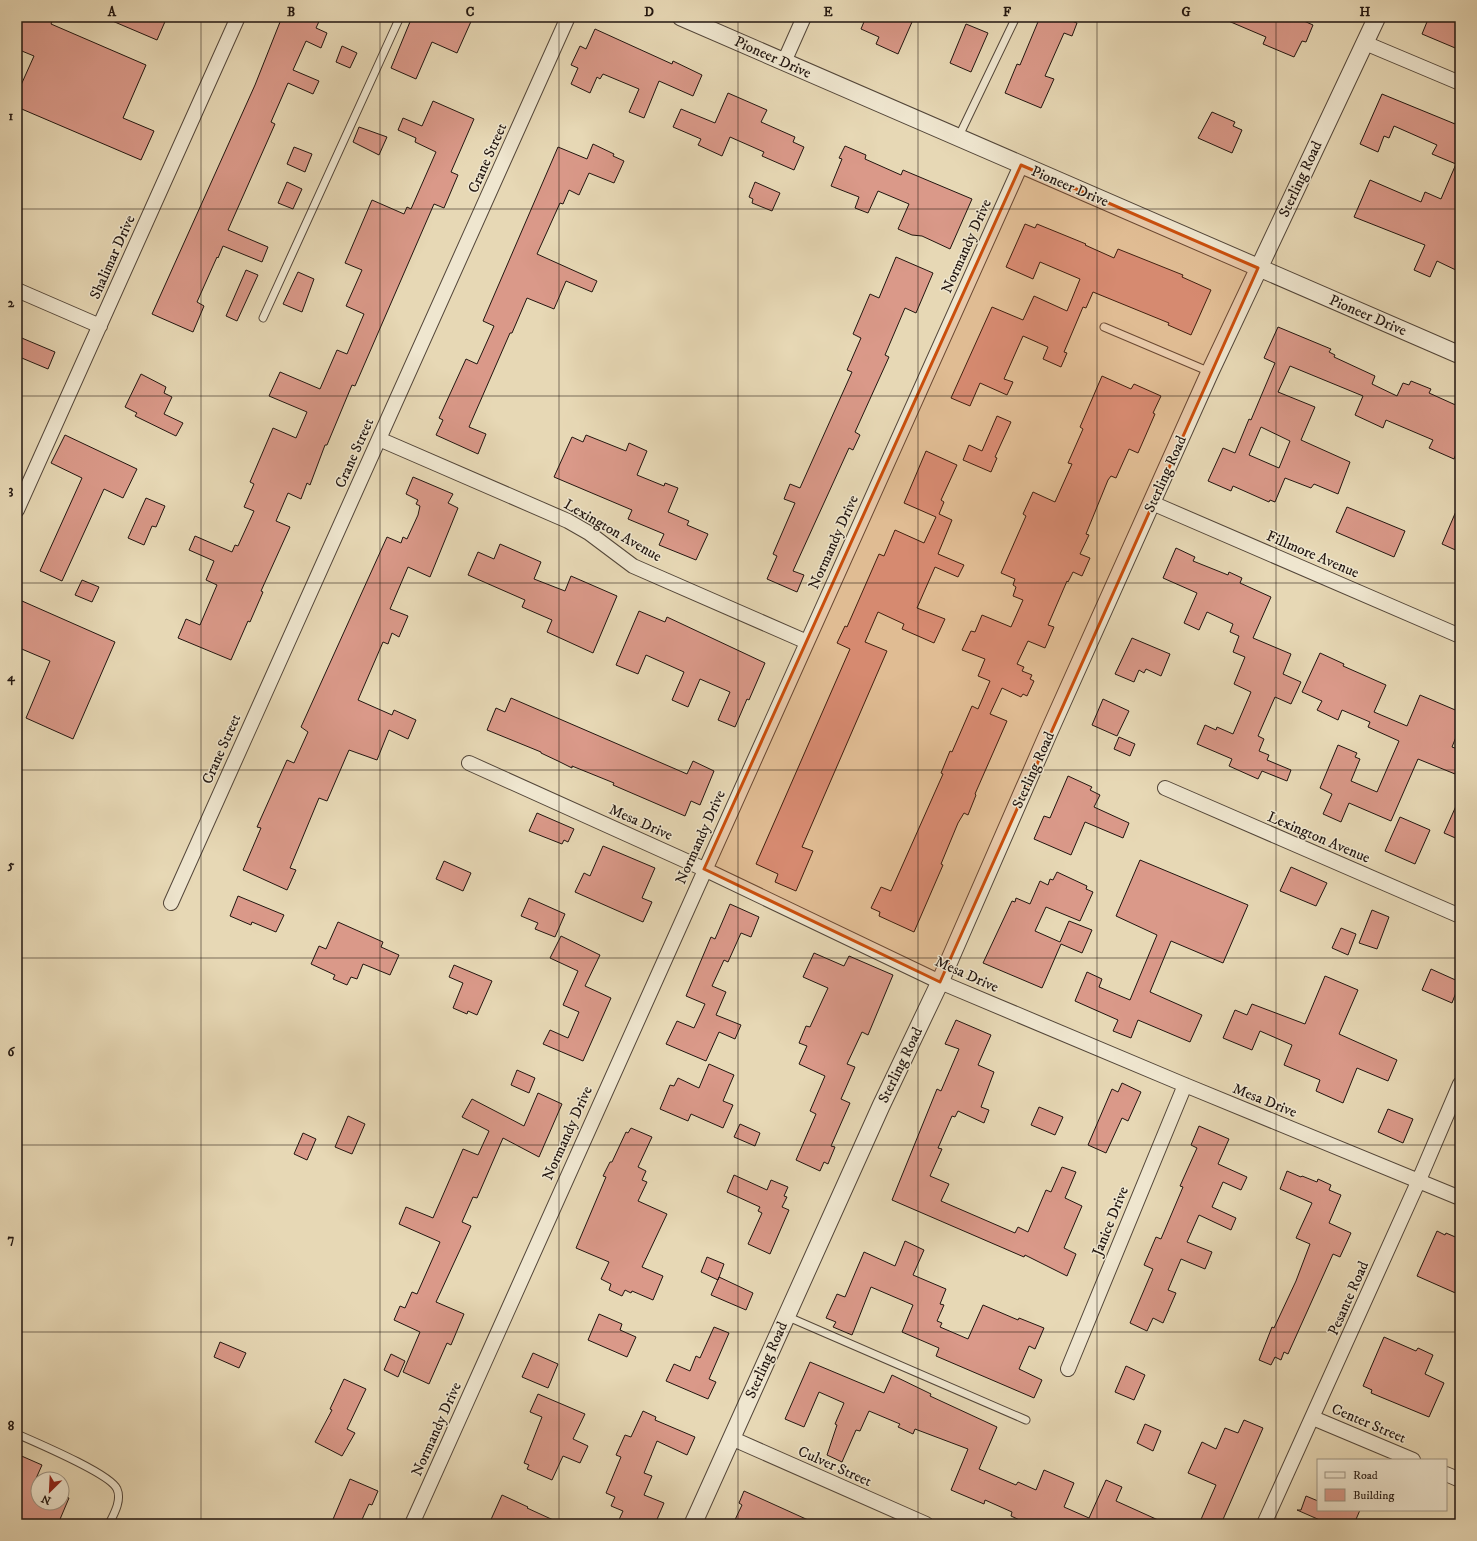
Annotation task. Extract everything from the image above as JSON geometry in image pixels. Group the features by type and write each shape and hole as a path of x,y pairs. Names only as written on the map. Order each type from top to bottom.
{"street":[{"name":"Shalimar Drive","path":"17,510 238,17"},
{"name":"Crane Street","path":"171,903 568,17"},
{"name":"Pioneer Drive","path":"681,17 1460,355"},
{"path":"784,62 804,17"},
{"name":"Sterling Road","path":"693,1524 881,1106 940,982 1048,734 1210,372 1377,17"},
{"path":"1365,43 1460,83"},
{"name":"Normandy Drive","path":"412,1524 704,869 1021,165"},
{"path":"17,290 100,326"},
{"name":"Lexington Avenue","path":"379,439 568,521 589,533 633,566 807,642"},
{"name":"Fillmore Avenue","path":"1152,503 1460,636"},
{"name":"Mesa Drive","path":"469,763 704,869 940,982 1184,1085 1460,1198"},
{"name":"Lexington Avenue","path":"1165,788 1460,916"},
{"name":"Pesante Road","path":"1264,1524 1313,1418 1460,1084"},
{"name":"Janice Drive","path":"1068,1369 1184,1085"},
{"name":"Center Street","path":"1313,1418 1410,1459"},
{"name":"Culver Street","path":"731,1438 926,1524"},
{"path":"1447,1474 1460,1480"}],"lane":[{"path":"263,318 400,17"},
{"path":"958,138 1016,17"},
{"path":"1104,327 1210,372"},
{"path":"786,1316 1026,1420"},
{"path":"17,1434 105,1476 117,1488 119,1502 109,1524"}],"highlighted area":[{"path":"1021,165 1258,268 940,982 704,869"}],"building":[{"path":"17,17 54,17 51,24 146,65 123,118 154,131 141,160 17,107 17,94 34,56 17,49"},
{"path":"103,17 167,17 157,40"},
{"path":"282,17 321,17 316,28 327,33 321,48 306,41 293,70 319,81 313,94 288,83 271,122 275,124 228,230 268,247 262,262 223,246 197,302 204,306 193,332 152,314 255,85"},
{"path":"412,17 473,17 457,53 432,42 416,79 391,68"},
{"path":"866,17 900,17 912,22 898,54 876,44 879,37 861,29"},
{"path":"1040,17 1062,17 1077,23 1072,36 1064,33 1045,76 1054,79 1041,108 1005,93 1017,64 1020,65"},
{"path":"1219,17 1295,17 1313,25 1306,42 1302,41 1294,57 1263,44 1266,37"},
{"path":"1429,17 1460,17 1460,50 1422,34"},
{"path":"966,24 988,33 971,72 950,63"},
{"path":"595,29 672,64 673,61 702,75 693,96 659,81 644,118 629,112 639,89 603,74 600,79 597,77 590,93 571,84 578,68 571,65 580,46 586,49"},
{"path":"342,46 357,53 350,68 336,62"},
{"path":"728,93 767,110 761,122 795,137 793,142 804,147 794,170 762,156 764,152 730,137 722,156 698,145 701,139 673,127 681,109 715,123"},
{"path":"1382,94 1460,126 1460,272 1437,261 1430,277 1414,270 1425,245 1354,217 1370,180 1421,202 1425,192 1441,199 1456,164 1432,154 1437,145 1394,126 1389,138 1384,136 1378,152 1360,144"},
{"path":"433,101 474,119 451,172 458,175 444,208 434,204 355,386 352,385 327,445 325,445 310,485 307,483 301,499 288,493 276,521 290,527 261,591 263,592 250,622 248,621 231,660 178,638 186,619 200,625 217,585 206,580 214,561 189,550 195,536 232,552 235,545 238,546 254,511 244,507 254,484 250,482 273,428 296,438 307,412 269,396 280,372 320,389 337,350 347,354 364,314 346,306 362,270 345,263 372,200 404,214 407,207 411,209 436,152 415,142 416,138 398,130 403,118 422,126"},
{"path":"1212,112 1235,122 1233,126 1242,130 1232,153 1198,138"},
{"path":"359,127 387,137 379,155 353,142"},
{"path":"593,144 614,154 613,156 624,161 614,183 589,173 579,195 569,190 563,204 560,203 537,254 597,281 592,292 566,281 554,309 527,298 469,427 486,434 478,454 436,435 443,420 439,418 466,359 477,364 494,326 483,321 558,147 587,159"},
{"path":"845,146 866,155 865,159 901,175 903,170 972,199 950,249 922,236 912,235 898,229 909,204 878,191 868,213 855,208 859,197 831,186 842,159 839,158"},
{"path":"294,147 312,154 305,172 287,164"},
{"path":"287,182 302,189 293,209 278,203"},
{"path":"755,182 780,193 772,211 752,203 753,199 749,197"},
{"path":"1025,224 1035,228 1037,224 1086,244 1085,245 1114,258 1118,249 1183,275 1182,277 1211,290 1191,335 1168,325 1169,323 1093,292 1086,308 1083,307 1064,352 1067,353 1061,367 1043,359 1048,347 1023,336 1004,379 1013,382 1007,395 980,383 970,406 951,398 992,307 1023,320 1034,296 1067,311 1080,279 1040,262 1033,279 1006,267"},
{"path":"896,257 933,273 916,313 905,308 885,355 889,357 855,432 860,435 853,450 849,448 793,571 804,575 797,592 767,579 777,556 773,554 795,503 784,499 790,484 800,488 852,372 847,370 861,338 853,334 870,294 879,298"},
{"path":"246,270 258,275 237,321 226,316"},
{"path":"298,272 314,279 302,312 283,304"},
{"path":"1278,327 1331,349 1329,352 1335,355 1334,357 1375,376 1372,384 1397,396 1403,383 1409,385 1411,381 1431,389 1429,393 1460,407 1460,444 1454,459 1429,448 1433,440 1386,420 1383,428 1355,415 1363,396 1290,366 1278,392 1315,407 1301,440 1350,462 1338,494 1314,484 1311,488 1285,478 1275,502 1270,500 1269,502 1233,486 1231,491 1208,481 1223,448 1235,453 1249,419 1251,420 1275,363 1264,358","holes":["1261,427 1290,441 1279,468 1249,455"]},
{"path":"17,336 55,352 48,369 17,356"},
{"path":"141,374 166,387 164,393 172,397 164,414 183,423 176,436 135,416 137,413 125,407"},
{"path":"1102,376 1131,389 1134,384 1161,396 1153,413 1155,414 1138,453 1129,449 1116,478 1111,476 1108,480 1086,534 1089,535 1080,554 1090,558 1082,576 1073,572 1068,582 1067,581 1048,625 1054,627 1045,648 1028,641 1017,664 1024,667 1022,671 1032,675 1030,679 1034,681 1027,696 1023,694 1021,697 1002,688 990,714 1007,721 975,794 976,795 968,815 964,813 958,823 941,864 943,865 914,932 879,916 880,912 871,908 881,887 891,891 943,774 941,773 950,751 952,752 972,706 978,709 990,681 978,676 985,659 962,650 971,631 975,632 982,615 1011,627 1023,600 1013,596 1016,587 1013,585 1015,579 1001,573 1026,516 1023,514 1033,492 1055,502 1072,464 1068,463 1083,429 1080,427"},
{"path":"997,416 1011,422 995,457 997,458 991,472 963,460 969,445 982,451"},
{"path":"65,435 137,469 123,498 104,489 62,581 40,571 82,478 51,463"},
{"path":"586,435 626,451 629,443 647,451 637,475 664,486 665,483 678,488 668,512 689,521 687,525 708,534 696,560 659,545 664,534 628,519 632,510 554,477 572,437 583,442"},
{"path":"926,451 957,465 941,500 944,502 939,514 952,520 938,554 964,565 958,577 935,567 917,608 945,619 934,643 902,629 904,624 878,612 865,642 887,651 802,847 813,851 796,891 775,882 778,874 756,864 850,649 837,643 845,626 847,627 879,554 884,556 895,530 924,543 936,517 904,503"},
{"path":"413,477 453,494 448,503 458,508 430,577 408,567 390,609 408,616 399,637 392,633 388,644 383,642 358,700 392,715 394,710 416,720 408,739 389,730 377,760 349,750 327,801 319,798 290,868 296,870 287,890 243,870 261,828 257,827 287,760 294,763 308,732 301,727 387,537 401,543 403,537 407,539 418,515 420,506 416,504 418,500 406,494"},
{"path":"146,498 165,506 156,527 152,526 144,545 128,538"},
{"path":"1460,502 1460,552 1442,544"},
{"path":"1347,507 1405,531 1394,557 1336,532"},
{"path":"500,544 541,562 534,579 565,591 571,576 617,596 593,653 547,632 552,620 522,607 525,600 468,575 478,552 494,559"},
{"path":"1176,548 1195,557 1193,561 1228,575 1229,572 1242,578 1240,583 1271,597 1253,638 1291,654 1283,674 1301,682 1291,704 1275,697 1258,736 1264,739 1259,751 1269,755 1267,760 1291,770 1287,781 1262,771 1258,779 1229,766 1232,759 1197,744 1205,725 1216,730 1217,727 1233,734 1251,692 1234,684 1245,657 1233,652 1239,636 1230,632 1233,624 1207,612 1199,630 1184,623 1197,593 1163,578"},
{"path":"82,580 99,587 92,602 75,595"},
{"path":"22,601 115,642 73,739 26,718 50,661 17,647 17,613"},
{"path":"639,611 665,622 667,617 765,663 749,700 747,699 735,727 718,720 730,692 700,679 688,707 672,700 684,672 646,655 638,674 616,665"},
{"path":"1132,638 1170,654 1161,676 1146,669 1144,673 1139,670 1134,682 1115,674"},
{"path":"1320,653 1344,664 1343,666 1386,685 1374,712 1407,726 1420,695 1460,712 1460,727 1452,747 1460,750 1460,776 1418,759 1391,821 1349,803 1341,822 1323,814 1332,794 1320,788 1338,745 1357,753 1355,757 1360,759 1351,781 1377,792 1399,741 1368,727 1370,722 1342,710 1338,720 1317,710 1322,701 1302,692"},
{"path":"511,698 687,774 693,761 714,771 700,805 691,801 685,816 613,785 614,783 572,766 572,768 541,752 487,730 496,708 505,712"},
{"path":"1103,699 1129,711 1117,736 1092,725"},
{"path":"1119,737 1135,744 1130,756 1114,749"},
{"path":"1068,776 1092,787 1090,790 1100,795 1094,807 1129,823 1123,838 1085,822 1071,855 1034,839 1044,816 1050,818"},
{"path":"1460,797 1460,840 1444,833"},
{"path":"537,813 574,829 568,842 564,840 562,844 529,831"},
{"path":"1400,817 1430,830 1415,864 1385,851"},
{"path":"603,846 655,868 642,898 652,902 643,922 575,892 584,873 590,876"},
{"path":"1140,860 1248,905 1223,963 1171,941 1150,992 1202,1015 1190,1042 1138,1020 1131,1038 1113,1031 1118,1020 1075,1001 1087,972 1102,979 1099,987 1130,1000 1157,935 1116,916"},
{"path":"444,861 471,873 463,891 436,879"},
{"path":"1291,867 1327,883 1316,906 1280,891"},
{"path":"1057,872 1087,886 1086,889 1093,892 1080,921 1046,907 1035,931 1060,942 1069,921 1092,930 1082,953 1061,944 1042,988 983,963 1012,901 1015,902 1016,898 1030,904 1040,881 1048,885 1050,879 1053,880"},
{"path":"238,896 284,915 276,932 252,922 251,925 230,916"},
{"path":"529,898 565,914 555,937 535,929 538,923 521,916"},
{"path":"730,904 759,917 751,937 741,933 728,962 724,960 712,986 726,992 716,1015 741,1025 735,1039 719,1032 706,1061 666,1044 677,1021 694,1028 705,1004 686,996 711,937 715,939"},
{"path":"1372,910 1389,917 1377,949 1359,943"},
{"path":"338,922 383,942 381,947 399,955 390,975 363,964 357,979 351,977 347,985 333,979 335,975 311,964 319,946 326,949"},
{"path":"1341,928 1356,934 1348,955 1332,948"},
{"path":"561,936 600,955 585,986 611,998 583,1061 543,1044 550,1030 568,1038 579,1012 563,1005 578,971 550,958"},
{"path":"814,953 844,966 849,956 893,975 868,1035 862,1032 847,1064 855,1067 841,1099 850,1103 831,1146 835,1147 828,1164 824,1162 820,1171 796,1160 816,1114 810,1111 825,1076 799,1064 807,1046 799,1043 806,1026 810,1027 828,988 803,977"},
{"path":"454,965 492,981 477,1015 468,1011 467,1014 453,1008 463,983 449,977"},
{"path":"1431,969 1460,982 1452,1003 1422,990"},
{"path":"1325,976 1358,990 1339,1034 1397,1060 1388,1081 1357,1068 1343,1103 1316,1091 1320,1080 1284,1065 1292,1045 1260,1031 1252,1050 1223,1038 1235,1010 1247,1015 1252,1004 1305,1024"},
{"path":"956,1020 991,1035 978,1065 994,1072 981,1107 989,1110 984,1123 958,1111 955,1117 952,1116 938,1148 942,1149 930,1176 949,1184 941,1201 1015,1233 1018,1227 1028,1232 1046,1190 1051,1192 1062,1167 1076,1172 1065,1198 1082,1206 1064,1248 1076,1254 1067,1276 1025,1255 1024,1257 892,1200 937,1089 941,1091 959,1049 945,1044"},
{"path":"709,1064 734,1075 723,1101 733,1105 723,1128 691,1114 688,1121 660,1109 670,1085 674,1086 678,1078 699,1088"},
{"path":"517,1070 535,1078 529,1093 511,1085"},
{"path":"1122,1083 1141,1092 1128,1121 1122,1118 1106,1153 1088,1145 1112,1089 1118,1092"},
{"path":"538,1093 562,1104 539,1157 503,1138 477,1198 473,1197 462,1222 471,1226 436,1302 464,1314 451,1345 447,1343 429,1384 403,1372 420,1332 394,1320 400,1306 405,1308 412,1292 417,1294 440,1242 399,1224 406,1207 433,1218 463,1149 478,1155 489,1131 462,1117 472,1099 524,1126"},
{"path":"1039,1107 1063,1117 1055,1135 1031,1125"},
{"path":"1388,1109 1413,1119 1403,1143 1378,1132"},
{"path":"348,1116 365,1124 352,1154 335,1147"},
{"path":"740,1124 760,1133 755,1146 734,1137"},
{"path":"1199,1126 1229,1139 1218,1164 1247,1177 1241,1190 1223,1182 1212,1207 1236,1218 1231,1230 1199,1215 1187,1242 1212,1252 1205,1269 1181,1259 1168,1290 1176,1293 1163,1323 1153,1318 1147,1331 1130,1323 1153,1269 1144,1265 1156,1237 1161,1239 1183,1187 1180,1186 1197,1148 1191,1145"},
{"path":"631,1128 652,1137 638,1167 646,1171 642,1180 647,1182 638,1201 667,1214 642,1267 663,1276 653,1300 632,1291 631,1293 625,1290 622,1296 609,1290 611,1284 601,1279 609,1262 576,1248 606,1177 603,1176 610,1162 612,1162 626,1132 628,1133"},
{"path":"303,1133 316,1139 307,1160 294,1154"},
{"path":"1287,1171 1317,1182 1318,1179 1331,1185 1329,1190 1341,1195 1329,1223 1351,1233 1340,1257 1333,1254 1288,1354 1284,1352 1281,1360 1275,1357 1271,1365 1259,1360 1272,1327 1274,1328 1296,1281 1310,1244 1296,1238 1312,1203 1280,1189"},
{"path":"734,1175 767,1190 771,1180 788,1187 784,1196 787,1197 782,1207 789,1210 770,1254 748,1244 762,1213 758,1211 760,1207 727,1192"},
{"path":"1437,1231 1460,1239 1460,1295 1417,1276"},
{"path":"905,1241 924,1250 913,1275 946,1289 940,1304 944,1305 937,1321 942,1323 940,1327 968,1339 983,1305 1018,1320 1019,1318 1044,1328 1035,1349 1029,1346 1019,1369 1042,1380 1034,1398 936,1356 939,1348 902,1332 913,1305 871,1287 852,1335 833,1327 836,1322 826,1318 837,1294 845,1297 864,1252 895,1266"},
{"path":"707,1257 724,1264 718,1280 701,1272"},
{"path":"719,1277 753,1293 746,1310 711,1295"},
{"path":"599,1314 622,1324 620,1330 636,1337 627,1357 588,1340"},
{"path":"714,1327 729,1333 709,1379 716,1382 708,1399 666,1381 674,1364 690,1371 696,1356 700,1358"},
{"path":"1384,1337 1416,1351 1418,1348 1433,1355 1425,1374 1444,1383 1429,1417 1371,1393 1372,1390 1363,1386"},
{"path":"220,1342 246,1353 239,1368 214,1357"},
{"path":"533,1353 558,1364 548,1388 522,1377"},
{"path":"391,1354 405,1361 398,1377 384,1370"},
{"path":"810,1362 884,1393 892,1375 931,1394 930,1396 997,1427 979,1469 1016,1485 1018,1482 1036,1490 1044,1470 1074,1483 1064,1507 1089,1518 1106,1480 1122,1487 1116,1501 1167,1524 1028,1524 1011,1516 1012,1512 985,1500 984,1504 951,1490 968,1449 915,1429 913,1434 898,1427 900,1424 869,1411 860,1431 856,1430 842,1462 827,1455 837,1425 835,1424 844,1403 819,1392 804,1427 785,1419"},
{"path":"1126,1366 1145,1375 1134,1400 1115,1392"},
{"path":"344,1379 366,1389 347,1429 355,1433 342,1456 315,1442 332,1410 330,1409"},
{"path":"538,1394 585,1414 573,1439 588,1446 580,1463 563,1456 552,1480 527,1469 529,1465 524,1463 542,1417 530,1412"},
{"path":"643,1411 656,1417 655,1420 695,1437 687,1455 657,1441 644,1473 652,1476 644,1495 664,1503 655,1524 617,1524 623,1511 611,1506 615,1497 606,1493 621,1457 616,1455 625,1435 631,1437"},
{"path":"1244,1420 1263,1428 1221,1524 1199,1524 1216,1485 1188,1473 1202,1442 1216,1449 1225,1428 1238,1433"},
{"path":"1145,1424 1161,1431 1153,1451 1137,1443"},
{"path":"17,1454 42,1465 39,1471 30,1471 30,1511 64,1511 58,1524 17,1524"},
{"path":"350,1479 378,1491 372,1505 369,1504 360,1524 331,1524"},
{"path":"744,1491 817,1524 733,1524 742,1505 739,1503"},
{"path":"502,1495 528,1507 527,1508 562,1524 489,1524"},
{"path":"1306,1496 1317,1501 1317,1511 1360,1511 1354,1524 1329,1524 1297,1510 1301,1510"}]}
